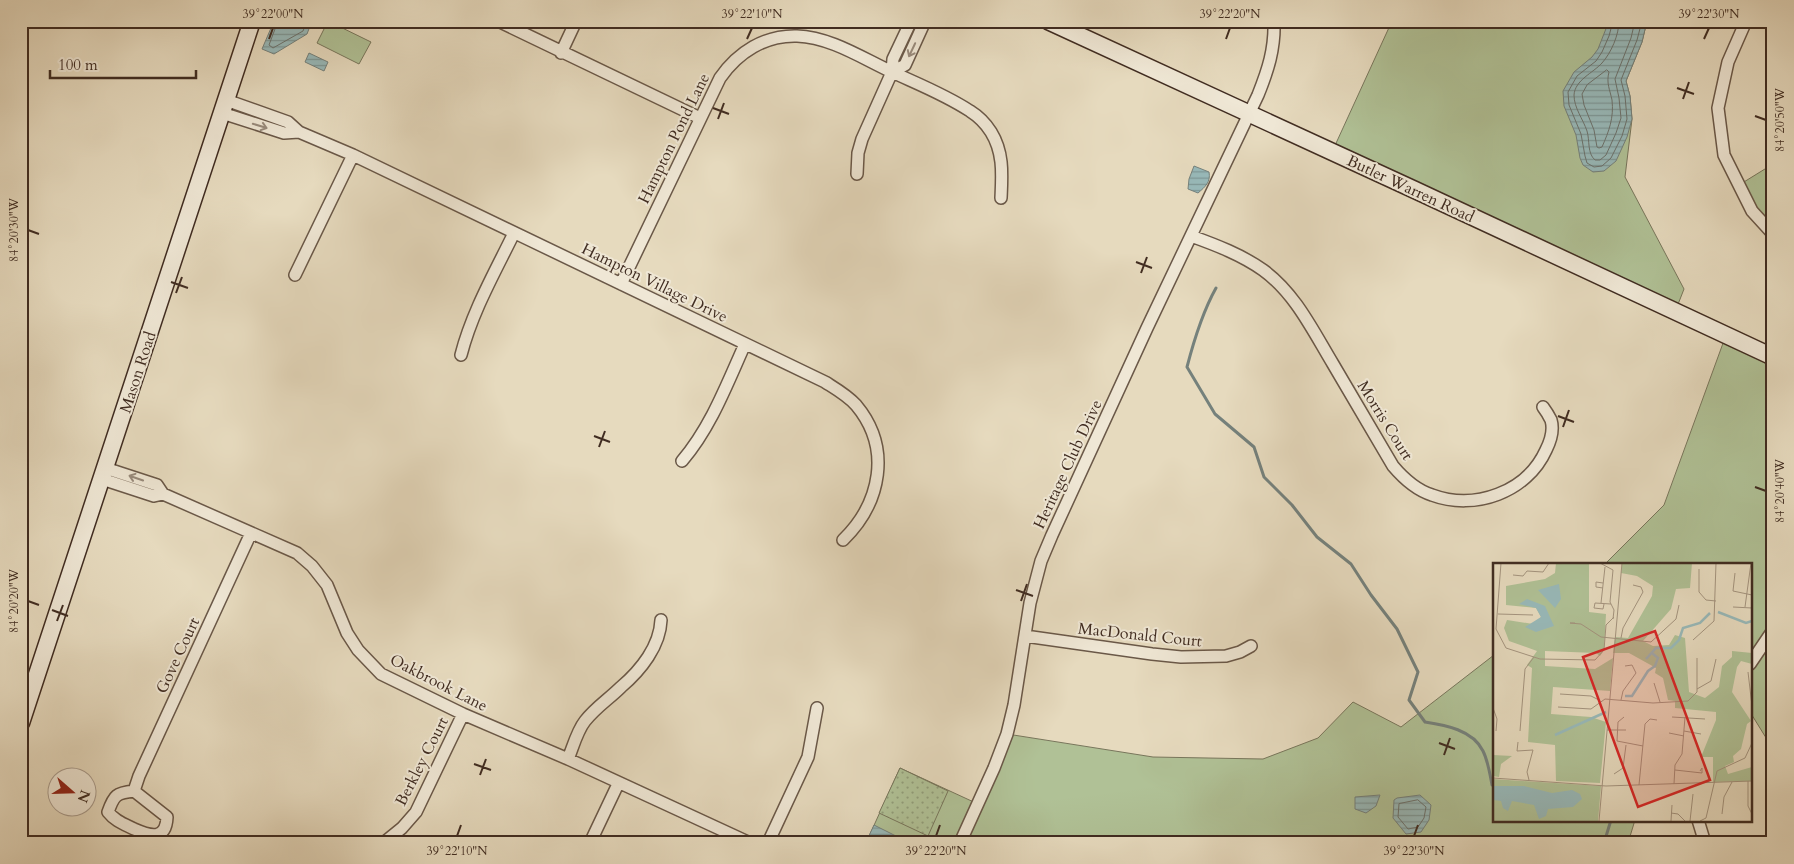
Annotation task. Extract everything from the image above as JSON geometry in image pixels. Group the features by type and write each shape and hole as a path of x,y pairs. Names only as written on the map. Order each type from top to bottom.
{"main road":[{"name":"Mason Road","path":"21,723 252,21"},
{"name":"Butler Warren Road","path":"1048,21 1773,357"}],"street":[{"path":"498,21 700,118"},
{"path":"561,52 576,21"},
{"path":"857,174 858,153 862,139 892,72 893,59 911,21"},
{"path":"892,72 905,65 926,21"},
{"name":"Heritage Club Drive","path":"960,843 994,768 1007,734 1014,705 1034,582 1052,534 1258,95 1270,64 1274,21"},
{"path":"1746,21 1728,62 1718,108 1724,155 1752,211 1773,234"},
{"name":"Hampton Pond Lane","path":"620,284 720,78 734,60 746,51 759,43 774,38 796,36 818,39 892,72 958,104 977,116 992,133 1000,154 1003,169 1001,198"},
{"name":"Hampton Village Drive","path":"224,107 284,133 299,132 353,156 825,382 844,394 860,410 871,430 878,453 878,476 871,498 858,524 843,540"},
{"path":"295,275 353,156"},
{"path":"461,355 466,334 475,313 514,233"},
{"name":"Morris Court","path":"1192,236 1244,259 1263,270 1280,284 1294,301 1310,326 1393,466 1403,477 1427,494 1449,500 1478,500 1493,496 1519,483 1535,468 1549,442 1552,427 1551,420 1543,407"},
{"path":"682,461 696,444 707,426 745,344"},
{"name":"Oakbrook Lane","path":"104,473 154,496 163,494 296,553 312,566 327,585 347,633 358,650 382,674 463,714 568,759 618,784 750,843"},
{"name":"Gove Court","path":"134,791 139,776 251,533"},
{"path":"568,759 583,723 600,704 622,688 656,645 661,633 661,620"},
{"path":"1752,661 1773,630"},
{"name":"MacDonald Court","path":"1024,636 1182,657 1226,656 1251,646"},
{"path":"768,843 808,757 818,708"},
{"name":"Berkley Court","path":"386,842 416,812 463,714"},
{"path":"590,843 618,784"},
{"path":"134,791 167,817 167,827 162,833 150,836 113,819 108,812 113,798 121,792 134,791"},
{"path":"1699,822 1706,843"}],"green space":[{"path":"328,21 371,42 359,64 317,43"},
{"path":"1392,21 1647,21 1642,42 1626,81 1630,96 1632,119 1625,177 1684,289 1675,312 1332,152"},
{"path":"1773,164 1773,234 1739,185"},
{"path":"1726,335 1773,357 1773,749 1752,715 1752,563 1606,563 1664,505"},
{"path":"1493,656 1493,822 1634,822 1628,843 866,843 900,768 978,804 1007,734 1153,757 1263,759 1318,738 1353,702 1401,727"},
{"path":"900,768 948,791 928,836 879,813"}],"water":[{"path":"274,21 312,21 307,34 274,54 262,49"},
{"path":"1609,21 1647,21 1642,42 1626,81 1630,96 1632,119 1627,137 1616,161 1604,171 1593,172 1583,165 1580,158 1576,135 1564,106 1563,91 1574,72 1592,57 1598,49"},
{"path":"309,53 328,62 324,71 305,62"},
{"path":"1194,166 1209,172 1208,181 1198,193 1188,189 1189,179"},
{"path":"1380,795 1376,806 1366,813 1355,809 1355,797"},
{"path":"1420,795 1431,805 1429,820 1421,832 1406,834 1393,818 1394,800"},
{"path":"874,825 900,838 898,843 873,843 867,840"}],"waterway":[{"path":"1122,25 1123,21"},
{"path":"1216,288 1199,327 1187,367 1215,414 1254,447 1264,477 1292,505 1317,537 1351,564 1371,595 1397,629 1418,672 1409,700 1425,722 1450,727 1473,738 1483,751 1493,785"},
{"path":"1604,843 1610,822"}]}
